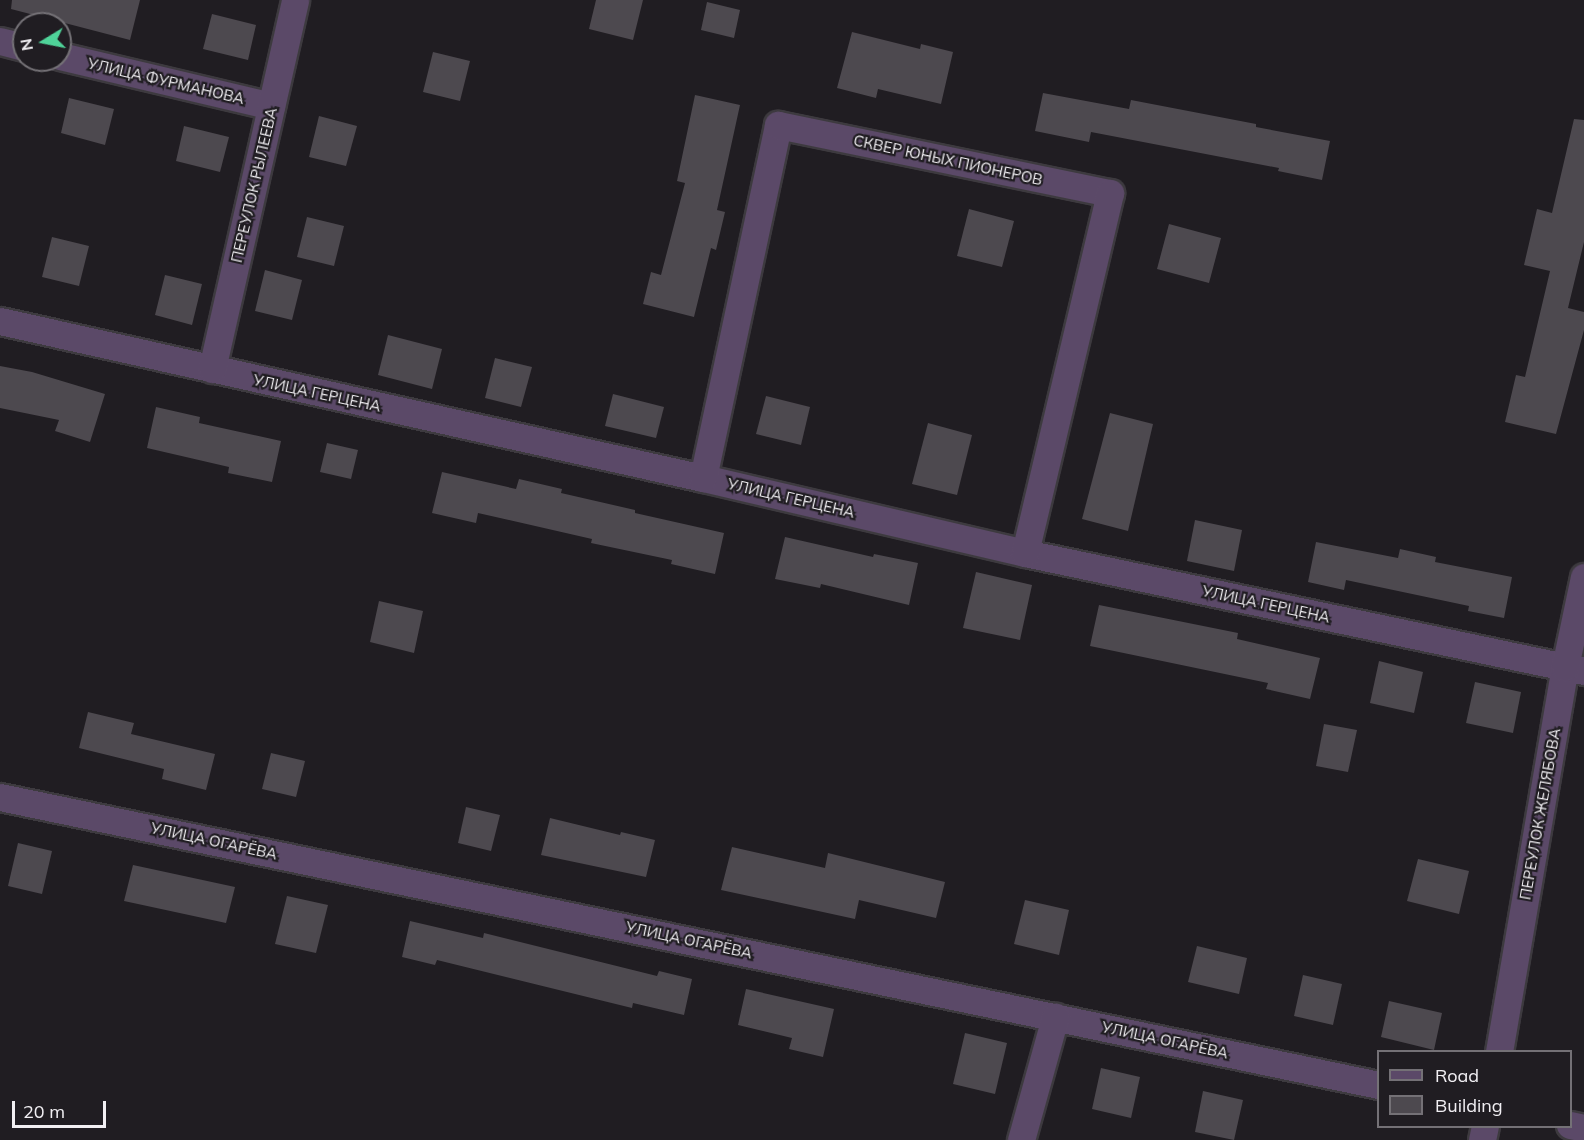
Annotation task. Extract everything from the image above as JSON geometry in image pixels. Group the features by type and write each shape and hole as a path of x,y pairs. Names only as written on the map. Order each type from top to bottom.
{"street":[{"name":"ПЕРЕУЛОК РЫЛЕЕВА","path":"212,369 295,0"},
{"name":"УЛИЦА ФУРМАНОВА","path":"72,59 271,106"},
{"name":"СКВЕР ЮНЫХ ПИОНЕРОВ","path":"703,478 778,125 1110,193 1025,553"},
{"name":"УЛИЦА ГЕРЦЕНА","path":"0,321 703,478 1025,553 1575,669"},
{"name":"ПЕРЕУЛОК ЖЕЛЯБОВА","path":"1498,1050 1575,669 1584,577"},
{"name":"УЛИЦА ОГАРЁВА","path":"0,797 1377,1085"},
{"path":"1021,1140 1055,1017"}],"building":[{"path":"12,0 140,0 130,40 72,25 72,12 23,12 11,9"},
{"path":"596,0 643,0 633,40 589,29"},
{"path":"707,2 740,10 734,38 701,30"},
{"path":"212,14 256,25 248,60 203,49"},
{"path":"852,32 920,49 921,44 953,52 941,104 878,89 876,98 837,88"},
{"path":"433,52 470,61 460,101 423,92"},
{"path":"1043,93 1129,109 1131,100 1330,141 1322,180 1278,171 1279,168 1091,132 1089,142 1035,131"},
{"path":"695,95 740,105 717,210 725,212 716,250 711,248 694,317 643,304 651,272 661,275 685,183 677,181"},
{"path":"69,98 114,109 105,145 61,133"},
{"path":"319,116 357,126 346,166 309,157"},
{"path":"1574,119 1584,120 1584,242 1568,308 1584,312 1584,330 1556,434 1505,422 1516,375 1525,377 1550,271 1524,265 1537,209 1552,213"},
{"path":"184,126 229,137 220,172 176,161"},
{"path":"969,209 1014,221 1002,267 957,256"},
{"path":"307,217 344,226 334,266 297,257"},
{"path":"1169,224 1221,238 1209,283 1157,269"},
{"path":"52,237 89,246 79,286 42,277"},
{"path":"265,270 302,280 292,320 255,311"},
{"path":"165,275 202,284 192,325 155,315"},
{"path":"388,335 442,349 432,389 378,375"},
{"path":"495,358 532,367 521,407 485,398"},
{"path":"0,366 32,372 105,394 90,442 55,431 59,420 0,408"},
{"path":"613,394 664,407 656,438 605,426"},
{"path":"766,396 810,407 801,445 756,434"},
{"path":"156,407 200,417 199,423 281,441 272,482 228,473 229,467 147,448"},
{"path":"1110,413 1153,424 1128,531 1082,519"},
{"path":"928,423 972,435 957,495 912,484"},
{"path":"327,443 358,450 351,479 320,472"},
{"path":"442,472 516,489 519,479 562,489 561,493 635,510 635,513 724,533 715,574 671,564 672,560 591,543 592,539 478,513 476,523 432,513"},
{"path":"1195,520 1242,530 1234,571 1187,561"},
{"path":"785,537 873,557 874,554 918,563 909,605 821,584 820,588 775,579"},
{"path":"1316,542 1398,558 1400,549 1436,557 1435,562 1512,577 1504,618 1468,611 1469,606 1346,580 1344,590 1308,582"},
{"path":"976,572 1032,585 1020,640 963,628"},
{"path":"379,601 423,611 414,653 370,642"},
{"path":"1099,605 1238,633 1237,639 1320,658 1310,699 1266,689 1268,683 1090,646"},
{"path":"1379,661 1423,672 1414,713 1370,703"},
{"path":"1475,682 1521,692 1513,733 1466,723"},
{"path":"88,712 134,723 131,734 215,754 206,790 162,779 164,769 79,748"},
{"path":"1324,724 1357,730 1348,772 1316,766"},
{"path":"271,753 305,761 296,797 262,789"},
{"path":"466,807 500,815 491,851 458,843"},
{"path":"550,818 620,835 621,832 655,840 646,877 541,855"},
{"path":"18,843 52,851 42,894 8,886"},
{"path":"732,847 825,868 828,853 945,882 936,918 859,900 855,919 721,890"},
{"path":"1418,859 1469,871 1459,914 1407,901"},
{"path":"133,865 235,887 226,923 124,901"},
{"path":"287,896 328,905 316,953 275,944"},
{"path":"1025,900 1069,910 1059,955 1014,944"},
{"path":"410,921 483,938 484,933 657,976 659,971 692,979 684,1015 633,1003 632,1008 437,960 435,965 402,957"},
{"path":"1197,946 1247,958 1239,994 1188,982"},
{"path":"1303,975 1342,984 1333,1025 1294,1016"},
{"path":"746,989 834,1009 823,1057 789,1049 792,1038 738,1025"},
{"path":"1389,1001 1442,1013 1434,1050 1381,1037"},
{"path":"965,1033 1007,1043 995,1094 953,1084"},
{"path":"1101,1068 1140,1077 1131,1118 1092,1109"},
{"path":"1203,1091 1243,1100 1234,1140 1195,1132"}]}
